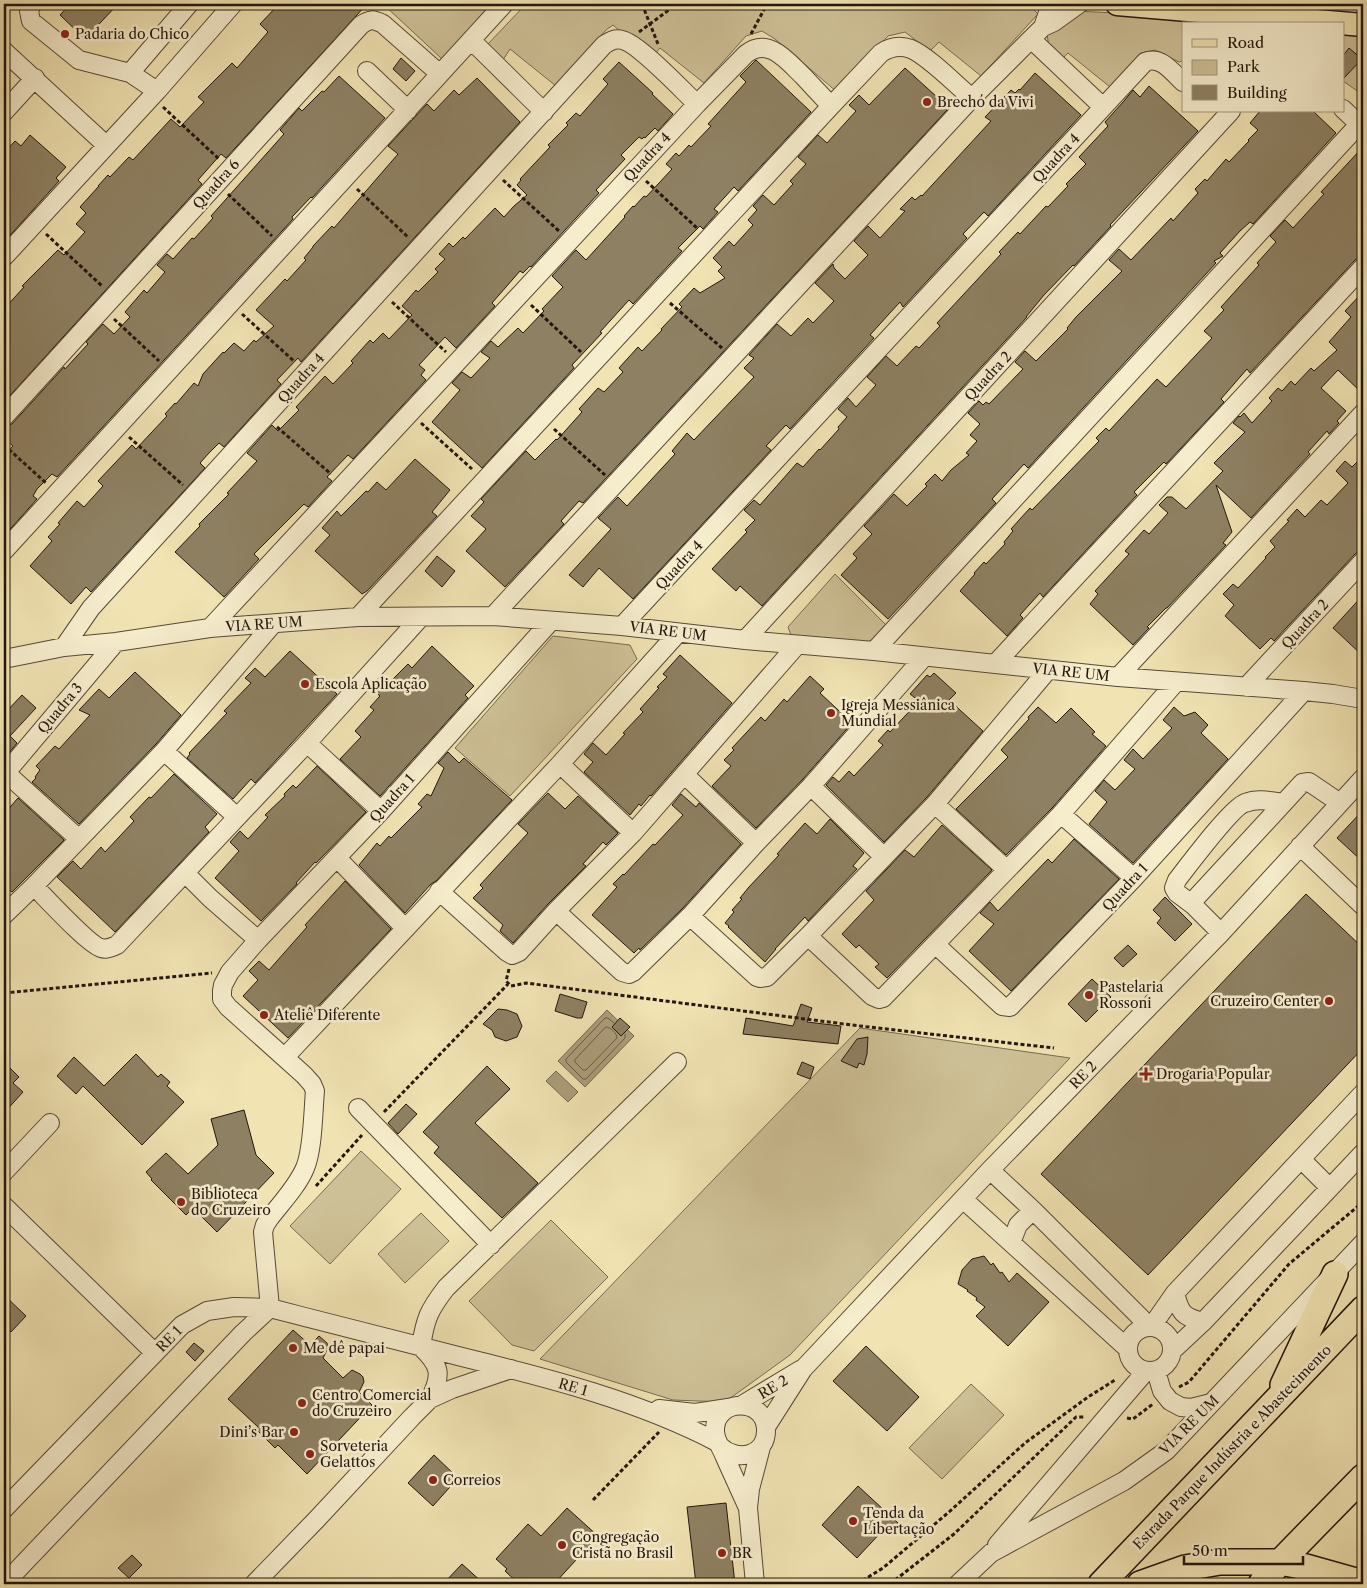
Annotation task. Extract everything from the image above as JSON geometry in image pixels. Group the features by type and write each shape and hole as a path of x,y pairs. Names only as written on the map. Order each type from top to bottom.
{"highway":[{"path":"1274,1403 1335,1274"},
{"name":"Estrada Parque Indústria e Abastecimento","path":"1101,1584 1363,1309"},
{"path":"1261,1584 1363,1477"},
{"path":"1140,1584 1185,1568 1220,1562 1280,1562 1306,1567 1363,1583"}],"main road":[{"path":"1117,4 1310,22"},
{"path":"1344,24 1363,25"}],"street":[{"path":"32,4 29,11 32,21 79,60 130,73 154,94"},
{"path":"130,73 189,4"},
{"path":"4,257 154,94 233,4"},
{"path":"4,551 504,4"},
{"path":"1037,33 1051,4"},
{"path":"493,616 972,98 1037,33 1080,4"},
{"name":"Quadra 6","path":"4,417 361,25 374,19 383,24 440,74"},
{"path":"1037,33 1103,107"},
{"name":"Quadra 4","path":"64,647 91,608 604,45 613,40 621,39 627,41"},
{"path":"471,40 544,112"},
{"path":"627,41 635,46 696,104"},
{"name":"Quadra 4","path":"210,628 696,104 753,48 771,49 784,57 831,106"},
{"path":"358,617 881,53 889,48 909,48 921,55 972,98"},
{"path":"4,51 106,145"},
{"name":"Quadra 4","path":"622,626 1146,62 1156,60 1161,62 1182,81"},
{"path":"367,70 408,110"},
{"path":"4,112 34,78"},
{"path":"874,651 1361,122 1344,110"},
{"name":"Quadra 2","path":"745,640 1224,114"},
{"path":"994,664 1363,267"},
{"path":"1118,677 1363,413"},
{"name":"Quadra 2","path":"1246,687 1363,562"},
{"name":"VIA RE UM","path":"4,659 64,647 116,642 210,628 358,617 493,616 622,626 1118,677 1304,691 1363,699"},
{"path":"34,886 90,941 101,948 109,948 116,945 307,743 421,617"},
{"name":"Quadra 1","path":"230,972 381,811 551,621"},
{"path":"4,914 34,886 164,751 273,624"},
{"path":"285,1057 560,764 678,633"},
{"name":"Quadra 3","path":"5,774 116,642"},
{"path":"439,891 507,952 512,954 519,952 556,911 633,833 797,645"},
{"path":"556,911 622,972 629,974 633,972 690,916 811,786 924,657"},
{"path":"690,916 760,978 767,976 935,804 1048,670"},
{"path":"808,936 872,996 879,999 883,998 1061,814 1176,682"},
{"name":"Quadra 1","path":"935,944 1002,1006 1010,1007 1134,878 1304,691"},
{"name":"VIA RE UM","path":"1333,694 1363,693"},
{"path":"307,743 381,811"},
{"path":"164,751 237,817"},
{"path":"560,764 633,833"},
{"path":"5,774 79,839"},
{"path":"685,775 756,843"},
{"name":"RE 2","path":"766,1427 803,1368 964,1200 990,1170 1221,933 1362,779"},
{"path":"1193,905 1193,901 1302,782 1310,782 1340,803"},
{"path":"811,786 884,857"},
{"path":"1221,933 1193,905 1177,893 1174,888 1177,880 1228,817 1243,803 1259,799 1283,803"},
{"path":"935,804 1007,870"},
{"path":"1061,814 1134,878"},
{"path":"1300,846 1363,906"},
{"path":"337,858 405,928"},
{"path":"185,873 258,940"},
{"path":"4,1584 242,1333 270,1308 263,1232 265,1225 305,1168 309,1155 315,1091 312,1084 285,1057 222,1000 223,985 230,972"},
{"path":"254,1584 430,1399 437,1384 438,1373 431,1357 421,1347 424,1325 434,1304 446,1288 677,1062"},
{"path":"1211,1403 1190,1408 1181,1407 1170,1401 1146,1370 1129,1358 1127,1348 1131,1336 1140,1329 1151,1327 1175,1293 1363,1093"},
{"path":"358,1108 490,1245"},
{"path":"4,1172 50,1123"},
{"path":"1172,1351 1203,1322 1363,1153"},
{"path":"1301,1159 1330,1188"},
{"path":"990,1170 1151,1327 1167,1335 1172,1351 1170,1360 1164,1367 1146,1370 991,1553"},
{"path":"964,1200 1127,1348"},
{"path":"4,1206 155,1353"},
{"path":"1011,1243 1018,1225 1033,1210"},
{"name":"VIA RE UM","path":"958,1584 991,1553 1124,1481 1166,1450 1363,1243"},
{"path":"1175,1293 1183,1314 1203,1322"},
{"name":"RE 1","path":"4,1509 182,1325 207,1311 234,1307 270,1308 511,1369 607,1396 687,1426 719,1444"},
{"name":"RE 2","path":"735,1406 803,1368"},
{"path":"430,1399 452,1389 511,1369"},
{"name":"RE 1","path":"635,1406 695,1412 735,1406"},
{"path":"748,1508 715,1432 716,1422 721,1414 735,1406 752,1407 760,1413 766,1427 765,1439 761,1446 750,1489 748,1508 755,1584"},
{"path":"719,1444 728,1453 743,1456 753,1453 761,1446"}],"path":[{"path":"627,41 677,4"},
{"path":"154,94 230,169"},
{"path":"492,169 569,241"},
{"path":"635,170 708,238"},
{"path":"345,178 420,248"},
{"path":"216,184 283,246"},
{"path":"34,224 108,302 165,366"},
{"path":"380,291 457,362"},
{"path":"658,292 732,358"},
{"path":"520,294 593,363"},
{"path":"231,303 306,373"},
{"path":"410,413 485,480"},
{"path":"266,417 344,484"},
{"path":"542,418 615,484"},
{"path":"118,427 194,495"},
{"path":"4,445 57,493"},
{"path":"512,954 506,981 511,986 526,984 860,1026 1054,1048"},
{"path":"4,993 199,973 230,972"},
{"path":"857,1584 883,1568 1024,1443 1088,1397 1146,1370"},
{"path":"593,1500 660,1430"}],"green space":[{"path":"383,4 492,4 442,59"},
{"path":"526,4 993,4 1031,7 1038,14 981,76 939,42 930,51 905,32 888,36 837,92 775,39 762,31 746,36 704,83 660,48 651,58 613,25 606,30 556,86 510,49 503,60 487,45"},
{"path":"1076,11 1133,14 1208,22 1182,22 1182,61 1179,62 1155,50 1141,53 1110,87 1068,53 1062,59 1049,49 1047,33"},
{"path":"1344,31 1363,33 1363,95 1344,82"},
{"path":"835,574 890,629 873,644 792,638 788,627"},
{"path":"553,636 630,645 637,659 510,796 455,748"},
{"path":"860,1028 1070,1058 790,1355 725,1402 673,1400 540,1359"},
{"path":"361,1151 401,1189 330,1264 290,1226"},
{"path":"421,1213 449,1241 405,1283 378,1254"},
{"path":"551,1220 608,1277 534,1351 512,1345 469,1301"},
{"path":"971,1384 1004,1415 942,1479 909,1448"}],"water":[{"path":"607,1010 634,1036 585,1087 558,1061"},
{"path":"556,1071 578,1092 568,1102 546,1081"}],"building":[{"path":"70,4 118,4 85,39 60,15"},
{"path":"279,4 367,4 226,158 221,154 198,180 202,184 4,402 4,309 24,287 22,286 58,250 64,255 85,232 76,224 86,213 80,207 98,186 108,175 110,177 129,157 133,160 171,119 180,127 204,102 198,97 232,63 237,68 268,32 260,24"},
{"path":"1349,48 1362,59 1344,78 1344,55"},
{"path":"401,58 415,71 406,81 393,69"},
{"path":"756,60 811,112 738,191 734,187 714,209 718,212 703,229 700,226 678,248 682,251 633,304 629,300 572,365 574,368 482,468 432,422 460,390 452,383 462,372 471,378 490,358 481,352 491,341 498,347 518,328 523,333 544,311 542,309 563,287 552,276 576,250 586,260 633,206 644,196 646,197 672,169 666,164 676,153 679,156 689,145 691,147 711,126 708,124 746,82 740,76"},
{"path":"619,62 673,114 658,131 655,128 645,138 639,137 621,155 625,159 596,190 599,193 531,267 523,273 520,271 492,303 495,306 456,348 445,337 419,365 425,370 421,375 426,380 353,459 348,455 327,477 332,481 308,507 304,504 254,554 259,559 224,597 175,552 257,461 247,453 272,425 278,431 299,410 296,407 325,376 333,384 353,363 351,361 370,340 373,343 383,333 389,339 412,315 402,306 416,290 418,292 438,272 435,269 445,259 439,254 449,243 453,247 463,237 465,239 495,208 504,217 527,195 517,185 520,179 550,147 548,145 568,125 566,123 576,113 580,116 608,84 603,79"},
{"path":"905,68 948,107 946,108 947,110 583,503 579,501 561,521 564,524 505,587 466,551 486,529 471,516 484,502 481,499 526,451 535,460 557,440 582,412 579,409 598,388 604,392 623,372 619,368 638,347 642,351 662,330 682,307 679,304 694,288 700,293 725,278 718,271 722,267 713,258 729,241 734,246 753,225 748,220 757,210 753,206 763,195 774,205 793,184 790,181 806,164 798,157 818,135 827,143 856,111 849,105 859,95 869,105"},
{"path":"1035,73 1081,115 988,216 984,212 963,234 967,238 903,307 900,302 870,335 874,338 790,429 786,425 766,446 771,450 633,599 599,568 583,587 569,575 611,529 598,518 618,497 627,506 675,454 672,451 687,433 694,440 754,377 744,368 754,358 749,355 777,324 791,336 808,318 813,323 834,301 815,283 833,264 834,268 845,279 868,255 854,241 868,226 880,238 905,211 900,209 912,197 915,200 922,196 991,121 985,117 1011,90 1015,93 1020,90"},
{"path":"339,76 385,118 312,198 292,217 293,219 57,477 52,474 37,489 33,496 37,499 4,536 4,456 13,446 4,438 4,427 12,424 64,367 65,369 103,324 114,334 130,317 125,312 144,290 147,293 165,272 157,265 167,254 173,259 192,238 194,239 213,218 211,216 284,134 280,130 299,108 302,111"},
{"path":"477,78 520,122 301,362 298,358 277,380 281,384 224,447 219,443 209,453 200,463 205,468 91,592 86,587 71,604 30,566 52,541 48,537 60,524 58,523 77,501 84,507 103,486 98,481 132,445 136,449 167,416 165,414 194,383 198,386 203,374 223,352 234,343 244,351 254,340 256,342 274,326 256,310 285,279 287,281 306,260 304,258 313,246 332,226 334,228 398,154 388,146 427,104 434,111 454,90 459,95"},
{"path":"1149,86 1198,131 1074,266 1044,295 1027,317 762,606 740,586 736,591 712,569 747,532 745,530 755,520 744,510 754,500 760,505 797,463 803,467 820,450 847,417 838,409 848,398 856,407 876,385 867,377 886,356 897,366 916,346 919,348 940,326 937,323 1001,254 999,252 1018,232 1020,234 1068,186 1066,184 1086,164 1079,157 1108,126 1105,122 1133,90 1140,97"},
{"path":"1259,112 1314,112 1336,133 1253,224 1250,222 1240,231 1220,253 1223,256 1214,261 1216,263 1028,468 1024,464 992,499 996,503 888,619 841,575 857,558 853,554 872,534 864,526 894,494 907,506 927,486 925,484 935,474 942,481 951,470 969,455 966,453 977,441 970,435 980,424 968,413 979,401 983,405 986,402 989,404 1023,369 1015,362 1025,351 1036,361 1068,329 1076,317 1122,271 1109,260 1119,249 1131,260 1171,218 1173,221 1198,193 1195,189 1205,179 1207,181 1226,159 1229,162 1258,130 1250,123"},
{"path":"30,135 66,167 56,178 59,181 4,242 4,153 15,141 21,146"},
{"path":"1363,147 1363,254 1355,260 1250,373 1247,369 1221,399 1224,402 1166,464 1164,462 1134,492 1137,495 1043,597 1040,593 1020,615 1023,618 1007,636 960,591 984,562 986,564 1005,544 1004,542 1013,531 1011,529 1030,508 1032,510 1099,441 1096,438 1106,428 1109,431 1157,379 1166,387 1212,338 1204,331 1224,310 1221,307 1259,265 1257,263 1276,242 1270,236 1285,220 1293,228 1324,194 1321,192"},
{"path":"1363,292 1363,394 1338,370 1321,388 1346,411 1337,421 1339,423 1329,434 1327,431 1308,452 1310,454 1251,518 1216,485 1232,532 1223,543 1226,545 1147,627 1149,628 1133,645 1090,604 1098,594 1095,591 1129,554 1125,551 1144,530 1149,534 1168,513 1159,505 1167,497 1172,497 1186,509 1223,471 1214,463 1245,432 1233,423 1239,416 1244,413 1252,423 1272,401 1269,398 1278,388 1282,391 1291,381 1295,385 1311,368 1314,371 1337,350 1329,342 1351,317 1345,311"},
{"path":"1363,456 1363,548 1355,554 1274,641 1271,638 1260,649 1225,616 1234,605 1223,594 1233,584 1238,588 1266,558 1275,547 1270,541 1289,521 1287,520 1297,509 1305,517 1321,500 1327,505 1348,483 1336,471 1345,461 1352,467"},
{"path":"415,459 450,490 432,512 437,516 367,591 362,594 315,551 330,535 322,528 337,511 341,516 377,482 386,490"},
{"path":"437,556 455,571 442,587 425,571"},
{"path":"1363,595 1363,656 1333,628"},
{"path":"432,646 474,686 465,695 468,698 380,796 340,759 361,737 355,731 374,710 370,707 380,696 372,689 382,679 387,685 408,664 412,668"},
{"path":"290,651 337,694 255,783 251,779 233,799 187,758 189,753 227,713 224,711 251,683 245,678 255,668 265,677"},
{"path":"680,655 732,703 651,796 641,806 639,804 630,815 584,772 593,762 584,754 593,743 606,755 643,712 640,709 659,688 657,687 667,677 663,674"},
{"path":"135,672 181,715 156,744 79,824 32,782 40,770 36,766 55,746 59,749 90,715 79,710 99,689 109,698"},
{"path":"934,673 956,693 949,700 983,731 927,797 884,842 826,785 833,777 839,782 849,771 854,776 883,745 878,741 888,730 890,732 919,701 910,694 927,675 930,677"},
{"path":"810,676 824,689 820,693 852,723 803,779 756,828 712,786 731,766 724,760 734,750 732,748 761,717 765,721 784,699 787,702"},
{"path":"22,695 36,708 10,736 17,743 4,759 4,725 6,723 4,721 4,714"},
{"path":"1038,707 1056,723 1071,708 1095,732 1092,734 1106,746 1053,807 1006,855 956,809 1008,757 1001,750"},
{"path":"1174,707 1184,716 1195,712 1208,725 1201,733 1228,759 1133,863 1089,824 1107,802 1095,791 1104,780 1115,790 1135,769 1124,760 1133,749 1143,759 1172,728 1163,720"},
{"path":"448,752 459,763 464,758 512,800 405,913 359,865 377,843 380,846 389,836 391,838 422,807 418,804 427,794 431,796 444,768 438,763"},
{"path":"317,766 366,812 315,862 297,884 261,921 215,878 239,851 230,842 240,831 248,839 268,817 265,815 285,796 284,794 293,785 296,788"},
{"path":"174,774 217,814 205,827 209,832 115,932 57,877 73,861 81,869 101,847 105,852 134,821 130,817"},
{"path":"548,793 565,809 578,796 618,833 606,845 603,842 583,864 586,866 513,943 500,931 503,925 473,898 483,888 480,885 528,833 518,824"},
{"path":"681,794 696,807 699,803 741,844 682,909 640,950 639,948 634,953 592,915 617,887 613,884 653,844 655,845 683,815 672,805"},
{"path":"18,798 64,840 12,892 4,886 4,814"},
{"path":"1363,810 1363,862 1337,838"},
{"path":"830,819 864,853 853,866 857,869 808,921 805,917 765,962 725,923 734,912 732,910 742,899 740,898 805,823 817,834"},
{"path":"942,825 992,870 887,978 875,967 879,964 859,945 856,948 842,934 874,900 866,891 905,850 914,857"},
{"path":"1074,839 1119,879 1011,991 969,951 994,924 980,913 990,902 998,911 1048,859 1052,863"},
{"path":"345,881 391,929 288,1038 243,996 258,980 249,971 259,961 269,970 307,927 305,925"},
{"path":"1306,894 1363,948 1363,1048 1148,1275 1041,1174"},
{"path":"1165,897 1192,924 1175,941 1157,923 1161,918 1153,910"},
{"path":"1128,945 1137,954 1123,967 1114,958"},
{"path":"1092,979 1111,997 1086,1022 1068,1004"},
{"path":"560,994 587,1002 582,1018 555,1011"},
{"path":"801,1004 812,1008 807,1022 841,1026 838,1044 743,1034 746,1018 793,1026"},
{"path":"498,1009 517,1014 522,1026 517,1037 506,1041 495,1037 492,1030 483,1024"},
{"path":"620,1018 630,1027 621,1036 612,1027"},
{"path":"868,1037 864,1065 859,1063 857,1068 841,1061 857,1039"},
{"path":"136,1054 158,1077 161,1074 170,1082 167,1086 184,1102 142,1145 83,1086 76,1094 57,1076 74,1057 104,1086"},
{"path":"4,1062 19,1077 13,1083 23,1092 4,1113"},
{"path":"802,1062 814,1067 810,1079 797,1074"},
{"path":"487,1066 510,1089 475,1123 538,1183 502,1218 434,1153 439,1147 423,1132"},
{"path":"406,1104 417,1114 398,1134 388,1123"},
{"path":"244,1110 256,1155 274,1173 217,1232 193,1208 186,1215 151,1180 146,1172 166,1153 188,1174 218,1145 211,1119"},
{"path":"984,1256 991,1265 993,1263 1000,1273 1002,1272 1009,1282 1017,1273 1049,1302 1008,1346 976,1316 985,1307 968,1290 958,1284 962,1270 972,1259"},
{"path":"4,1295 26,1316 11,1332 4,1324"},
{"name":"Centro Comercial do Cruzeiro","path":"293,1330 310,1345 319,1336 327,1343 328,1348 323,1358 343,1378 352,1370 360,1374 364,1382 359,1392 372,1405 307,1474 278,1445 275,1448 256,1429 258,1427 228,1399"},
{"path":"194,1343 204,1351 195,1361 186,1352"},
{"path":"866,1346 919,1397 887,1431 833,1381"},
{"name":"Correios","path":"434,1455 458,1478 433,1506 408,1483"},
{"name":"Tenda da Libertação","path":"858,1486 898,1523 888,1533 884,1529 857,1558 822,1525"},
{"path":"726,1503 735,1584 696,1584 687,1507"},
{"name":"Congregação Cristã no Brasil","path":"567,1508 598,1536 554,1584 519,1584 505,1571 507,1569 496,1559 528,1524 541,1536"},
{"path":"132,1555 142,1565 129,1578 118,1568"},
{"path":"462,1564 484,1584 443,1584"}],"place":[{"name":"Padaria do Chico","path":"65,34"},
{"name":"Brechó da Vivi","path":"927,102"},
{"name":"Escola Aplicação","path":"305,684"},
{"name":"Igreja Messiânica Mundial","path":"831,713"},
{"name":"Pastelaria Rossoni","path":"1089,995"},
{"name":"Cruzeiro Center","path":"1329,1001"},
{"name":"Ateliê Diferente","path":"264,1015"},
{"name":"Drogaria Popular","path":"1146,1074"},
{"name":"Biblioteca do Cruzeiro","path":"181,1202"},
{"name":"Me dê papai","path":"293,1348"},
{"name":"Centro Comercial do Cruzeiro","path":"302,1403"},
{"name":"Dini’s Bar","path":"294,1432"},
{"name":"Sorveteria Gelattos","path":"310,1454"},
{"name":"Correios","path":"433,1480"},
{"name":"Tenda da Libertação","path":"853,1521"},
{"name":"Congregação Cristã no Brasil","path":"562,1545"},
{"name":"BR","path":"722,1553"}]}
